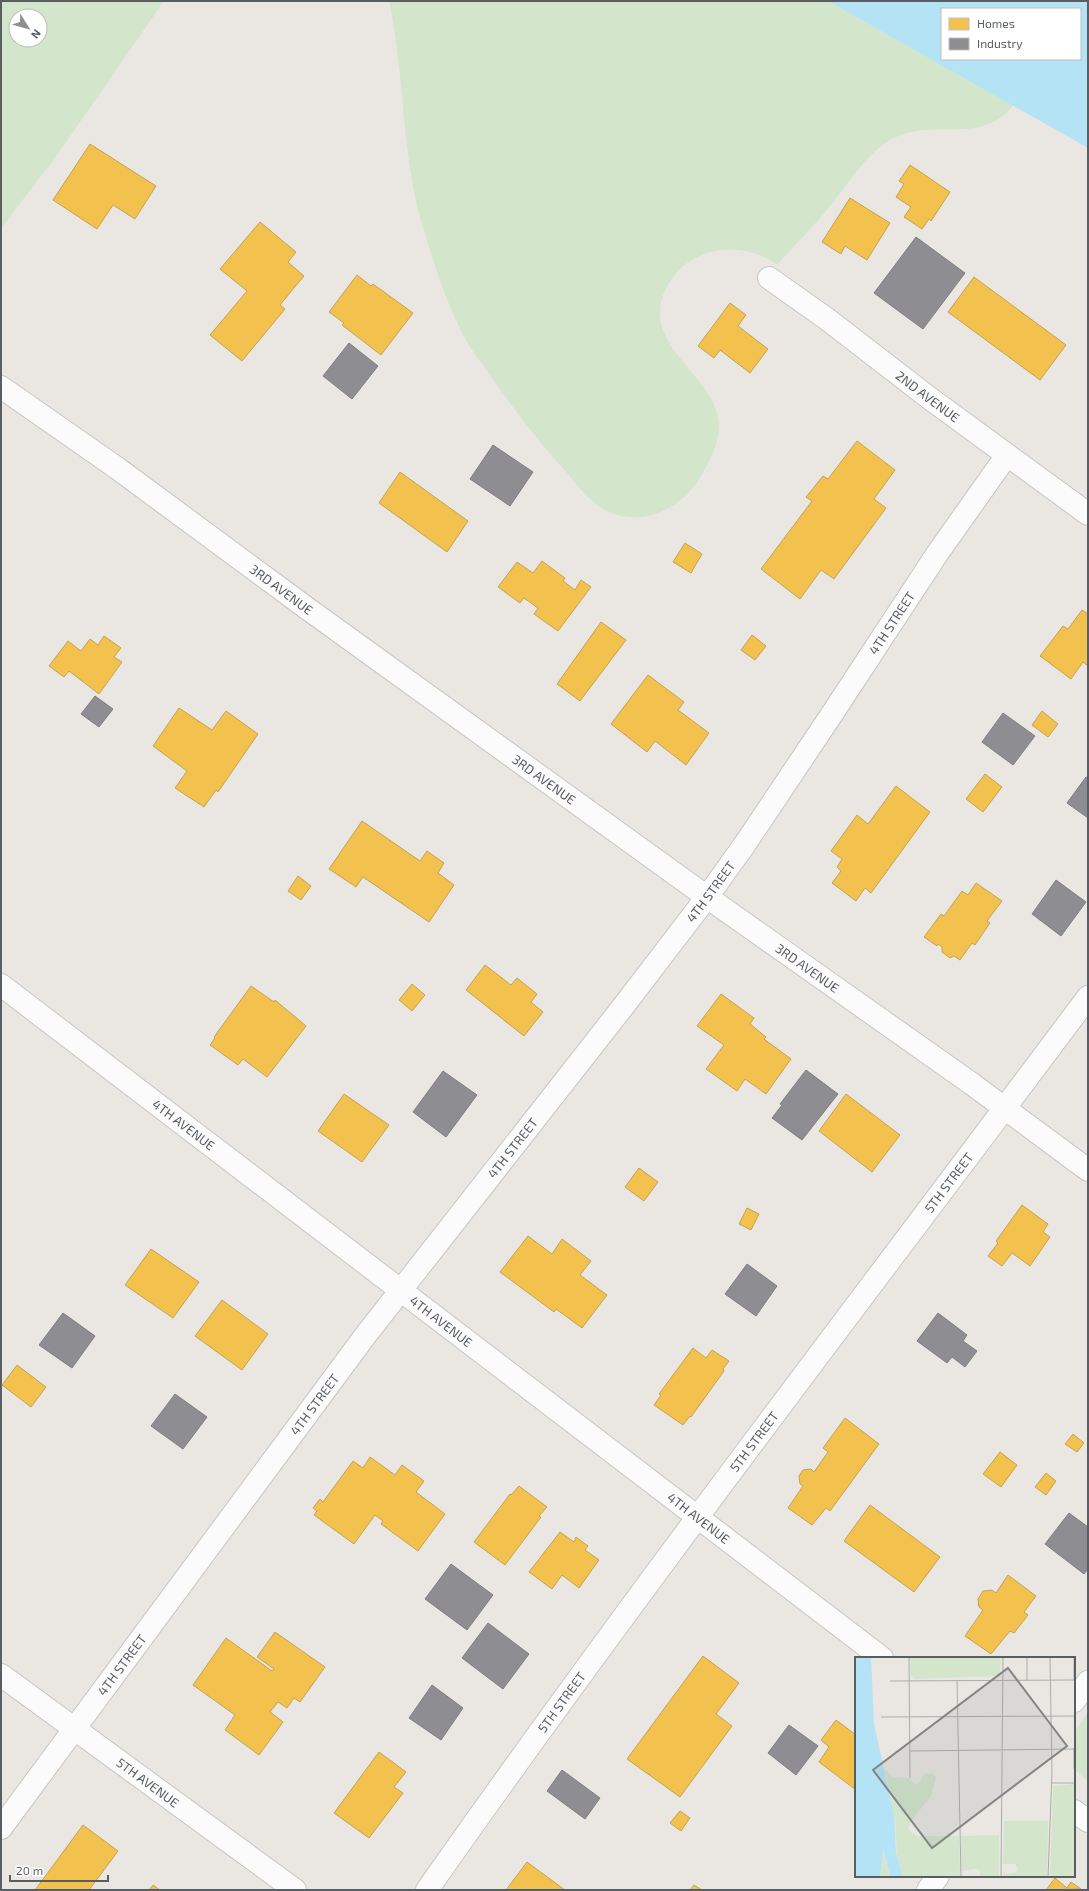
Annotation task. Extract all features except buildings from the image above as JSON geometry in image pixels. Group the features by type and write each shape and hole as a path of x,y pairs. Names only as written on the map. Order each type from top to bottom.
{"street":[{"name":"2ND AVENUE","path":"769,278 827,319 928,397 1088,514"},
{"name":"3RD AVENUE","path":"1,387 117,468 248,566 1005,1108 1088,1170"},
{"name":"4TH STREET","path":"1,1828 73,1728 294,1431 401,1290 617,1014 707,896 745,844 937,554 1007,455"},
{"name":"4TH AVENUE","path":"1,986 881,1657"},
{"name":"5TH STREET","path":"427,1890 536,1736 698,1517 1088,997"},
{"name":"5TH AVENUE","path":"1,1675 295,1890"},
{"path":"1075,1700 1088,1682"},
{"path":"1075,1812 1088,1821"},
{"path":"928,1890 937,1877"}],"green space":[{"path":"1,1 164,1 55,158 1,228"},
{"path":"389,1 828,1 1014,105 1000,118 985,125 969,129 920,131 903,134 887,142 871,156 826,211 777,265 764,257 749,252 719,250 704,254 679,270 669,283 661,304 661,324 668,341 705,389 715,405 719,423 719,431 712,456 700,478 687,494 678,502 668,509 656,514 633,517 621,516 603,509 592,501 548,451 519,415 468,344 460,330 431,255 415,197 410,169 398,57"},
{"path":"1088,1712 1088,1781 1075,1770 1075,1732"}],"water":[{"path":"828,1 1088,1 1088,148"}]}
